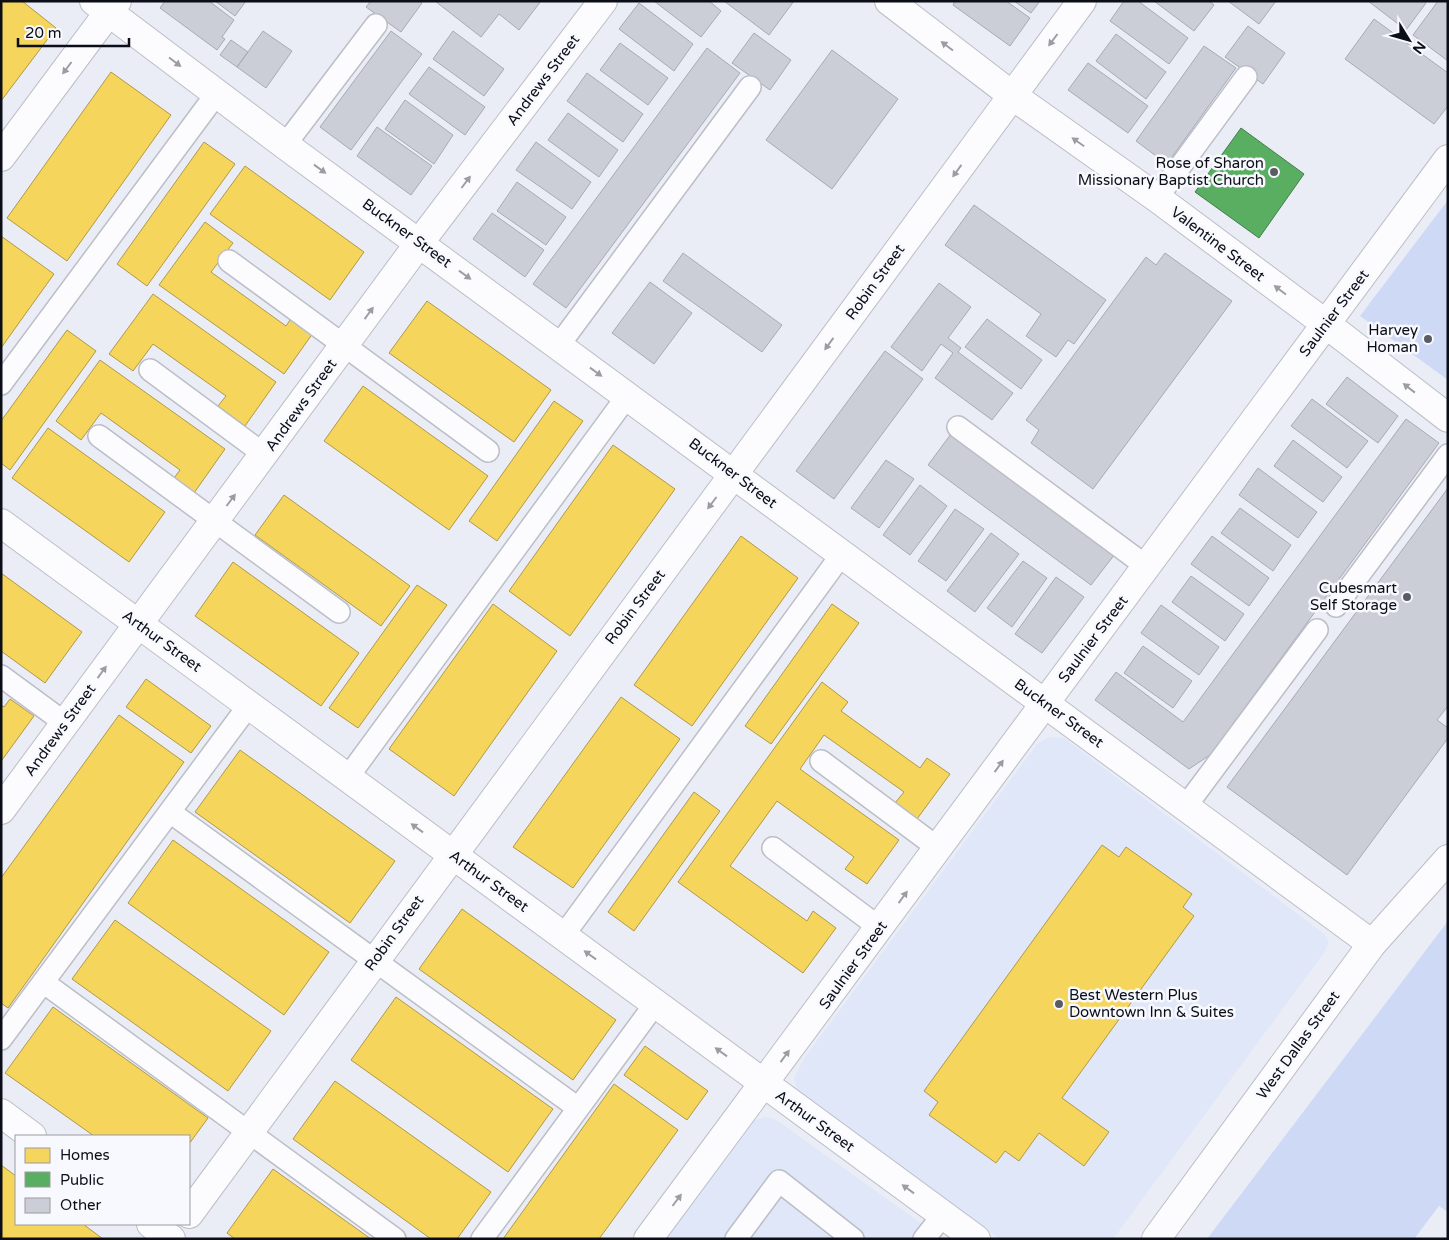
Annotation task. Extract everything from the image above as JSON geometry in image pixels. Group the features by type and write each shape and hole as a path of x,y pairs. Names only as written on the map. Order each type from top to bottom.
{"street":[{"name":"Andrews Street","path":"1,810 138,623 265,455 420,242 603,1"},
{"name":"Valentine Street","path":"889,1 1013,96 1157,198 1326,324 1448,418"},
{"name":"Robin Street","path":"190,1213 452,854 1082,1"},
{"name":"Buckner Street","path":"107,5 217,93 285,144 1372,944"},
{"path":"1,158 107,5"},
{"name":"Saulnier Street","path":"648,1239 765,1084 1448,159"},
{"name":"Arthur Street","path":"1,523 976,1239"},
{"name":"West Dallas Street","path":"1156,1239 1372,944 1448,859"},
{"path":"1,1113 31,1135"},
{"path":"152,1225 171,1239 181,1225"}],"lane":[{"path":"285,144 376,25"},
{"path":"1157,198 1246,77"},
{"path":"559,345 750,87"},
{"path":"1,384 217,93"},
{"path":"229,260 488,451"},
{"path":"150,370 265,455"},
{"path":"348,777 628,395"},
{"path":"958,427 1146,566"},
{"path":"99,436 339,612"},
{"path":"1336,606 1448,455"},
{"path":"563,936 842,554"},
{"path":"1186,806 1317,630"},
{"path":"1,676 65,723"},
{"path":"1,1039 249,705"},
{"path":"821,761 938,848"},
{"path":"170,812 578,1108"},
{"path":"773,848 880,928"},
{"path":"43,982 395,1239"},
{"path":"482,1239 655,1004"},
{"path":"736,1239 779,1180 853,1239"},
{"path":"924,1239 943,1215"}],"shaded area":[{"path":"1448,200 1448,380 1360,316"},
{"path":"1048,737 1064,738 1324,934 1329,942 1323,954 1113,1239 1000,1239 798,1091 794,1078 805,1057 1037,744"},
{"path":"1448,921 1448,1212 1439,1206 1414,1239 1207,1239"},
{"path":"765,1117 775,1119 943,1239 666,1239 752,1121"}],"building: Homes":[{"path":"1,1 22,1 56,28 1,101"},
{"path":"111,72 171,115 67,261 7,218"},
{"path":"204,142 235,164 147,286 117,264"},
{"path":"245,166 364,252 330,300 210,214"},
{"path":"205,222 233,243 211,272 286,326 292,317 313,333 284,374 159,285"},
{"path":"1,236 54,274 1,348"},
{"path":"153,294 276,382 245,426 218,406 226,396 153,344 133,371 109,354"},
{"path":"427,301 551,390 514,442 389,353"},
{"path":"67,330 96,351 10,470 1,463 1,421"},
{"path":"100,360 225,449 194,493 174,478 180,470 101,413 81,440 56,421"},
{"path":"363,386 488,476 449,530 324,441"},
{"path":"554,401 583,421 497,541 469,521"},
{"path":"48,428 165,512 129,562 12,478"},
{"path":"613,445 675,489 570,636 509,591"},
{"path":"284,495 410,586 381,626 255,535"},
{"path":"741,536 798,578 692,726 634,685"},
{"path":"233,562 359,653 321,706 195,616"},
{"path":"1,573 82,632 45,683 1,651"},
{"path":"417,585 447,605 358,728 329,708"},
{"path":"493,604 557,651 454,796 389,749"},
{"path":"832,604 859,623 771,744 745,726"},
{"path":"146,679 211,726 191,753 126,707"},
{"path":"822,682 848,702 841,711 920,768 927,758 950,774 917,819 895,803 904,792 824,735 800,769 899,840 867,884 845,869 854,857 777,801 730,866 807,921 813,911 836,928 803,973 678,882"},
{"path":"621,697 680,739 573,888 513,847"},
{"path":"10,699 34,716 2,760 1,705 4,707"},
{"path":"119,715 184,762 8,1008 1,1003 1,878"},
{"path":"240,750 395,861 350,923 195,812"},
{"path":"694,792 720,811 634,931 608,912"},
{"path":"173,840 329,952 284,1015 128,903"},
{"name":"Best Western Plus Downtown Inn & Suites","path":"1102,845 1119,857 1126,847 1192,894 1183,907 1194,916 1062,1098 1109,1132 1084,1166 1039,1133 1019,1161 1005,1151 996,1163 929,1115 938,1102 924,1091"},
{"path":"462,909 616,1020 573,1080 419,969"},
{"path":"115,920 271,1031 228,1091 72,979"},
{"path":"396,997 553,1109 508,1172 351,1060"},
{"path":"53,1007 208,1118 190,1143 190,1135 93,1135 5,1073"},
{"path":"645,1046 708,1091 687,1120 624,1075"},
{"path":"335,1081 491,1192 457,1239 431,1239 293,1139"},
{"path":"614,1084 678,1130 599,1239 503,1239"},
{"path":"1,1165 15,1175 15,1225 84,1225 103,1239 1,1239"},
{"path":"273,1169 371,1239 235,1239 227,1233"}],"building: Public":[{"path":"1241,128 1304,174 1259,238 1195,192"}],"building: Other":[{"path":"165,1 209,1 234,20 222,37 225,39 217,50 160,8"},
{"path":"215,1 246,1 235,16"},
{"path":"371,1 420,1 422,3 401,32 366,7"},
{"path":"435,1 541,1 519,30 499,14 481,37"},
{"path":"654,1 709,1 721,11 701,37"},
{"path":"724,1 794,1 769,35"},
{"path":"955,1 1006,1 1030,18 1010,46 953,5"},
{"path":"1014,1 1040,1 1031,13"},
{"path":"1124,1 1138,1 1188,38 1169,64 1110,21"},
{"path":"1154,1 1209,1 1214,5 1194,31"},
{"path":"1228,1 1276,1 1259,24"},
{"path":"1368,1 1424,1 1426,3 1406,30"},
{"path":"1438,1 1448,1 1448,61 1413,35"},
{"path":"639,3 693,44 674,71 619,29"},
{"path":"1374,19 1448,73 1448,106 1434,124 1345,59"},
{"path":"1248,26 1285,53 1263,84 1225,57"},
{"path":"263,31 292,51 266,88 237,67"},
{"path":"391,31 422,54 351,150 320,127"},
{"path":"453,31 504,69 484,96 433,59"},
{"path":"754,33 791,60 770,90 732,63"},
{"path":"1116,34 1166,72 1146,99 1096,61"},
{"path":"231,40 248,52 237,67 220,55"},
{"path":"620,43 668,78 648,105 600,70"},
{"path":"1204,46 1236,68 1167,164 1136,141"},
{"path":"707,48 740,73 566,308 533,284"},
{"path":"832,50 898,99 832,189 766,140"},
{"path":"1088,63 1148,106 1128,133 1068,90"},
{"path":"429,67 485,107 465,135 409,94"},
{"path":"587,73 643,114 623,142 567,101"},
{"path":"405,100 453,135 434,164 385,129"},
{"path":"568,113 618,150 599,177 548,140"},
{"path":"377,127 432,166 411,195 357,156"},
{"path":"536,142 591,182 572,209 516,170"},
{"path":"517,182 566,217 546,245 497,211"},
{"path":"974,205 1106,300 1074,344 1068,340 1056,357 1026,336 1041,314 945,245"},
{"path":"492,213 544,250 525,277 473,239"},
{"path":"683,253 782,325 762,352 663,281"},
{"path":"1165,253 1232,301 1093,489 1031,443 1039,430 1026,420 1146,257 1156,265"},
{"path":"650,282 692,313 654,364 612,333"},
{"path":"939,283 971,307 948,338 961,348 958,352 1013,393 992,420 935,378 953,353 941,344 922,371 891,347"},
{"path":"987,319 1042,360 1021,389 965,347"},
{"path":"885,351 923,379 834,499 796,471"},
{"path":"1347,377 1398,416 1378,443 1326,404"},
{"path":"1312,399 1368,441 1347,468 1291,426"},
{"path":"1406,419 1439,443 1210,755 1189,769 1095,700 1116,672 1183,722"},
{"path":"951,434 1115,554 1091,585 928,465"},
{"path":"1293,440 1342,477 1323,502 1274,466"},
{"path":"886,460 914,479 879,528 851,508"},
{"path":"1258,468 1317,512 1298,538 1239,495"},
{"path":"920,485 947,506 910,555 883,535"},
{"name":"Cubesmart Self Storage","path":"1448,488 1448,706 1437,720 1448,728 1448,738 1347,875 1227,787"},
{"path":"1240,508 1291,545 1273,571 1221,533"},
{"path":"955,509 984,529 946,581 918,561"},
{"path":"991,533 1019,554 975,612 947,591"},
{"path":"1212,536 1269,578 1249,606 1191,564"},
{"path":"1023,561 1047,578 1012,627 987,608"},
{"path":"1191,576 1244,614 1225,641 1172,602"},
{"path":"1056,577 1084,597 1042,653 1015,634"},
{"path":"1161,605 1219,647 1199,675 1141,633"},
{"path":"1143,646 1192,681 1173,708 1124,673"}],"place":[{"name":"Rose of Sharon Missionary Baptist Church","path":"1274,172"},
{"name":"Harvey Homan","path":"1428,339"},
{"name":"Cubesmart Self Storage","path":"1407,597"},
{"name":"Best Western Plus Downtown Inn & Suites","path":"1059,1004"}]}
